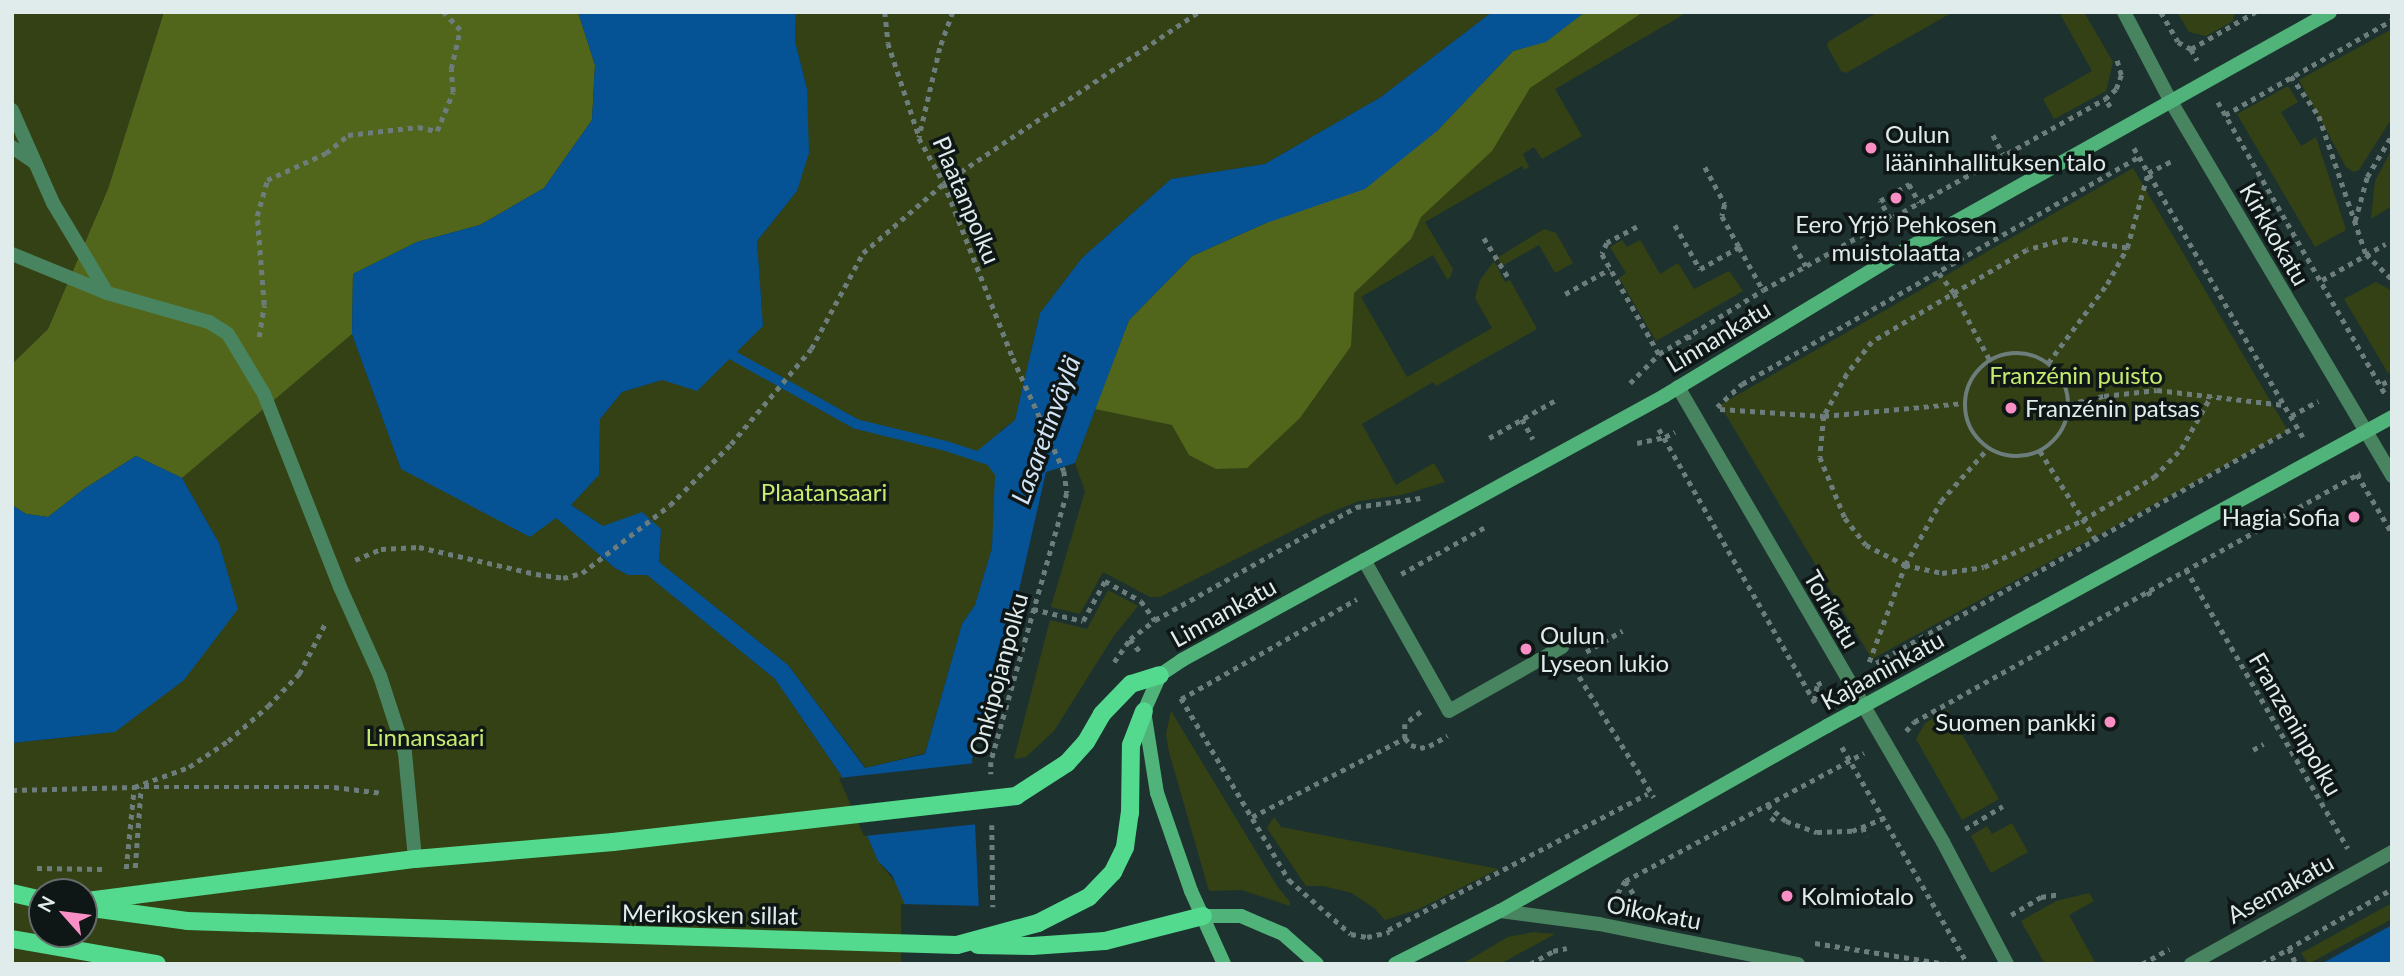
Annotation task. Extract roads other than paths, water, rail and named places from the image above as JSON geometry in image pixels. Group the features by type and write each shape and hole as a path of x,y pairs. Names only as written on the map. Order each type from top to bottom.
{"main road":[{"name":"Linnankatu","path":"1144,711 1160,675 1182,660 1678,387 1903,251 2330,12"},
{"name":"Kajaaninkatu","path":"1402,961 1500,911 1664,816 2392,417"},
{"path":"98,902 415,859 613,842 1016,796 1067,763 1086,742 1102,714 1130,684 1160,675"},
{"path":"1144,711 1157,793 1191,891 1224,964"},
{"path":"957,945 1038,923 1089,897 1113,872 1121,855 1130,813 1131,745 1144,711"},
{"name":"Merikosken sillat","path":"98,906 187,921 1032,946 1105,941 1203,916 1241,916 1283,934 1317,964"},
{"path":"14,940 157,964"}],"street":[{"name":"Kirkkokatu","path":"2123,12 2170,100 2392,476"},
{"path":"12,110 53,204 107,293"},
{"path":"12,147 35,163"},
{"path":"12,254 107,293 209,322 228,334 253,376 297,471 341,587 380,677 405,753 415,859"},
{"name":"Torikatu","path":"1678,387 1943,842 2007,964"},
{"path":"1364,559 1450,711 1562,647"},
{"name":"Asemakatu","path":"2191,964 2392,852"},
{"name":"Oikokatu","path":"1500,911 1599,924 1798,964"}],"water":[{"name":"Lasaretinväylä","path":"578,12 796,12 795,41 807,89 809,153 797,191 757,241 763,326 697,391 662,380 622,392 600,419 599,475 571,505 603,526 642,512 661,529 659,562 788,665 865,768 925,754 962,624 975,605 992,548 995,475 977,451 1015,420 1040,313 1082,258 1171,179 1265,164 1381,97 1492,12 1585,12 1546,42 1513,51 1437,131 1365,189 1266,223 1192,256 1129,320 1075,463 1046,472 1014,612 972,759 979,910 906,907 892,875 878,861 841,775 775,679 647,575 628,575 615,568 556,518 530,537 401,469 352,334 353,274 417,242 480,225 544,188 592,120 595,65"},
{"path":"136,456 182,478 219,543 238,609 184,680 115,732 12,743 12,505 26,514 48,517 84,489"},
{"path":"2392,925 2392,964 2321,964"}],"waterway":[{"path":"734,356 856,424 946,446 995,462"}],"place":[{"name":"Oulun lääninhallituksen talo","path":"1871,148"},
{"name":"Eero Yrjö Pehkosen muistolaatta","path":"1896,198"},
{"name":"Franzénin patsas","path":"2011,408"},
{"name":"Hagia Sofia","path":"2354,517"},
{"name":"Oulun Lyseon lukio","path":"1526,649"},
{"name":"Suomen pankki","path":"2110,722"},
{"name":"Kolmiotalo","path":"1787,896"}],"park label":[{"name":"Franzénin puisto","path":"2076,375"},
{"name":"Plaatansaari","path":"824,492"},
{"name":"Linnansaari","path":"425,737"}]}
